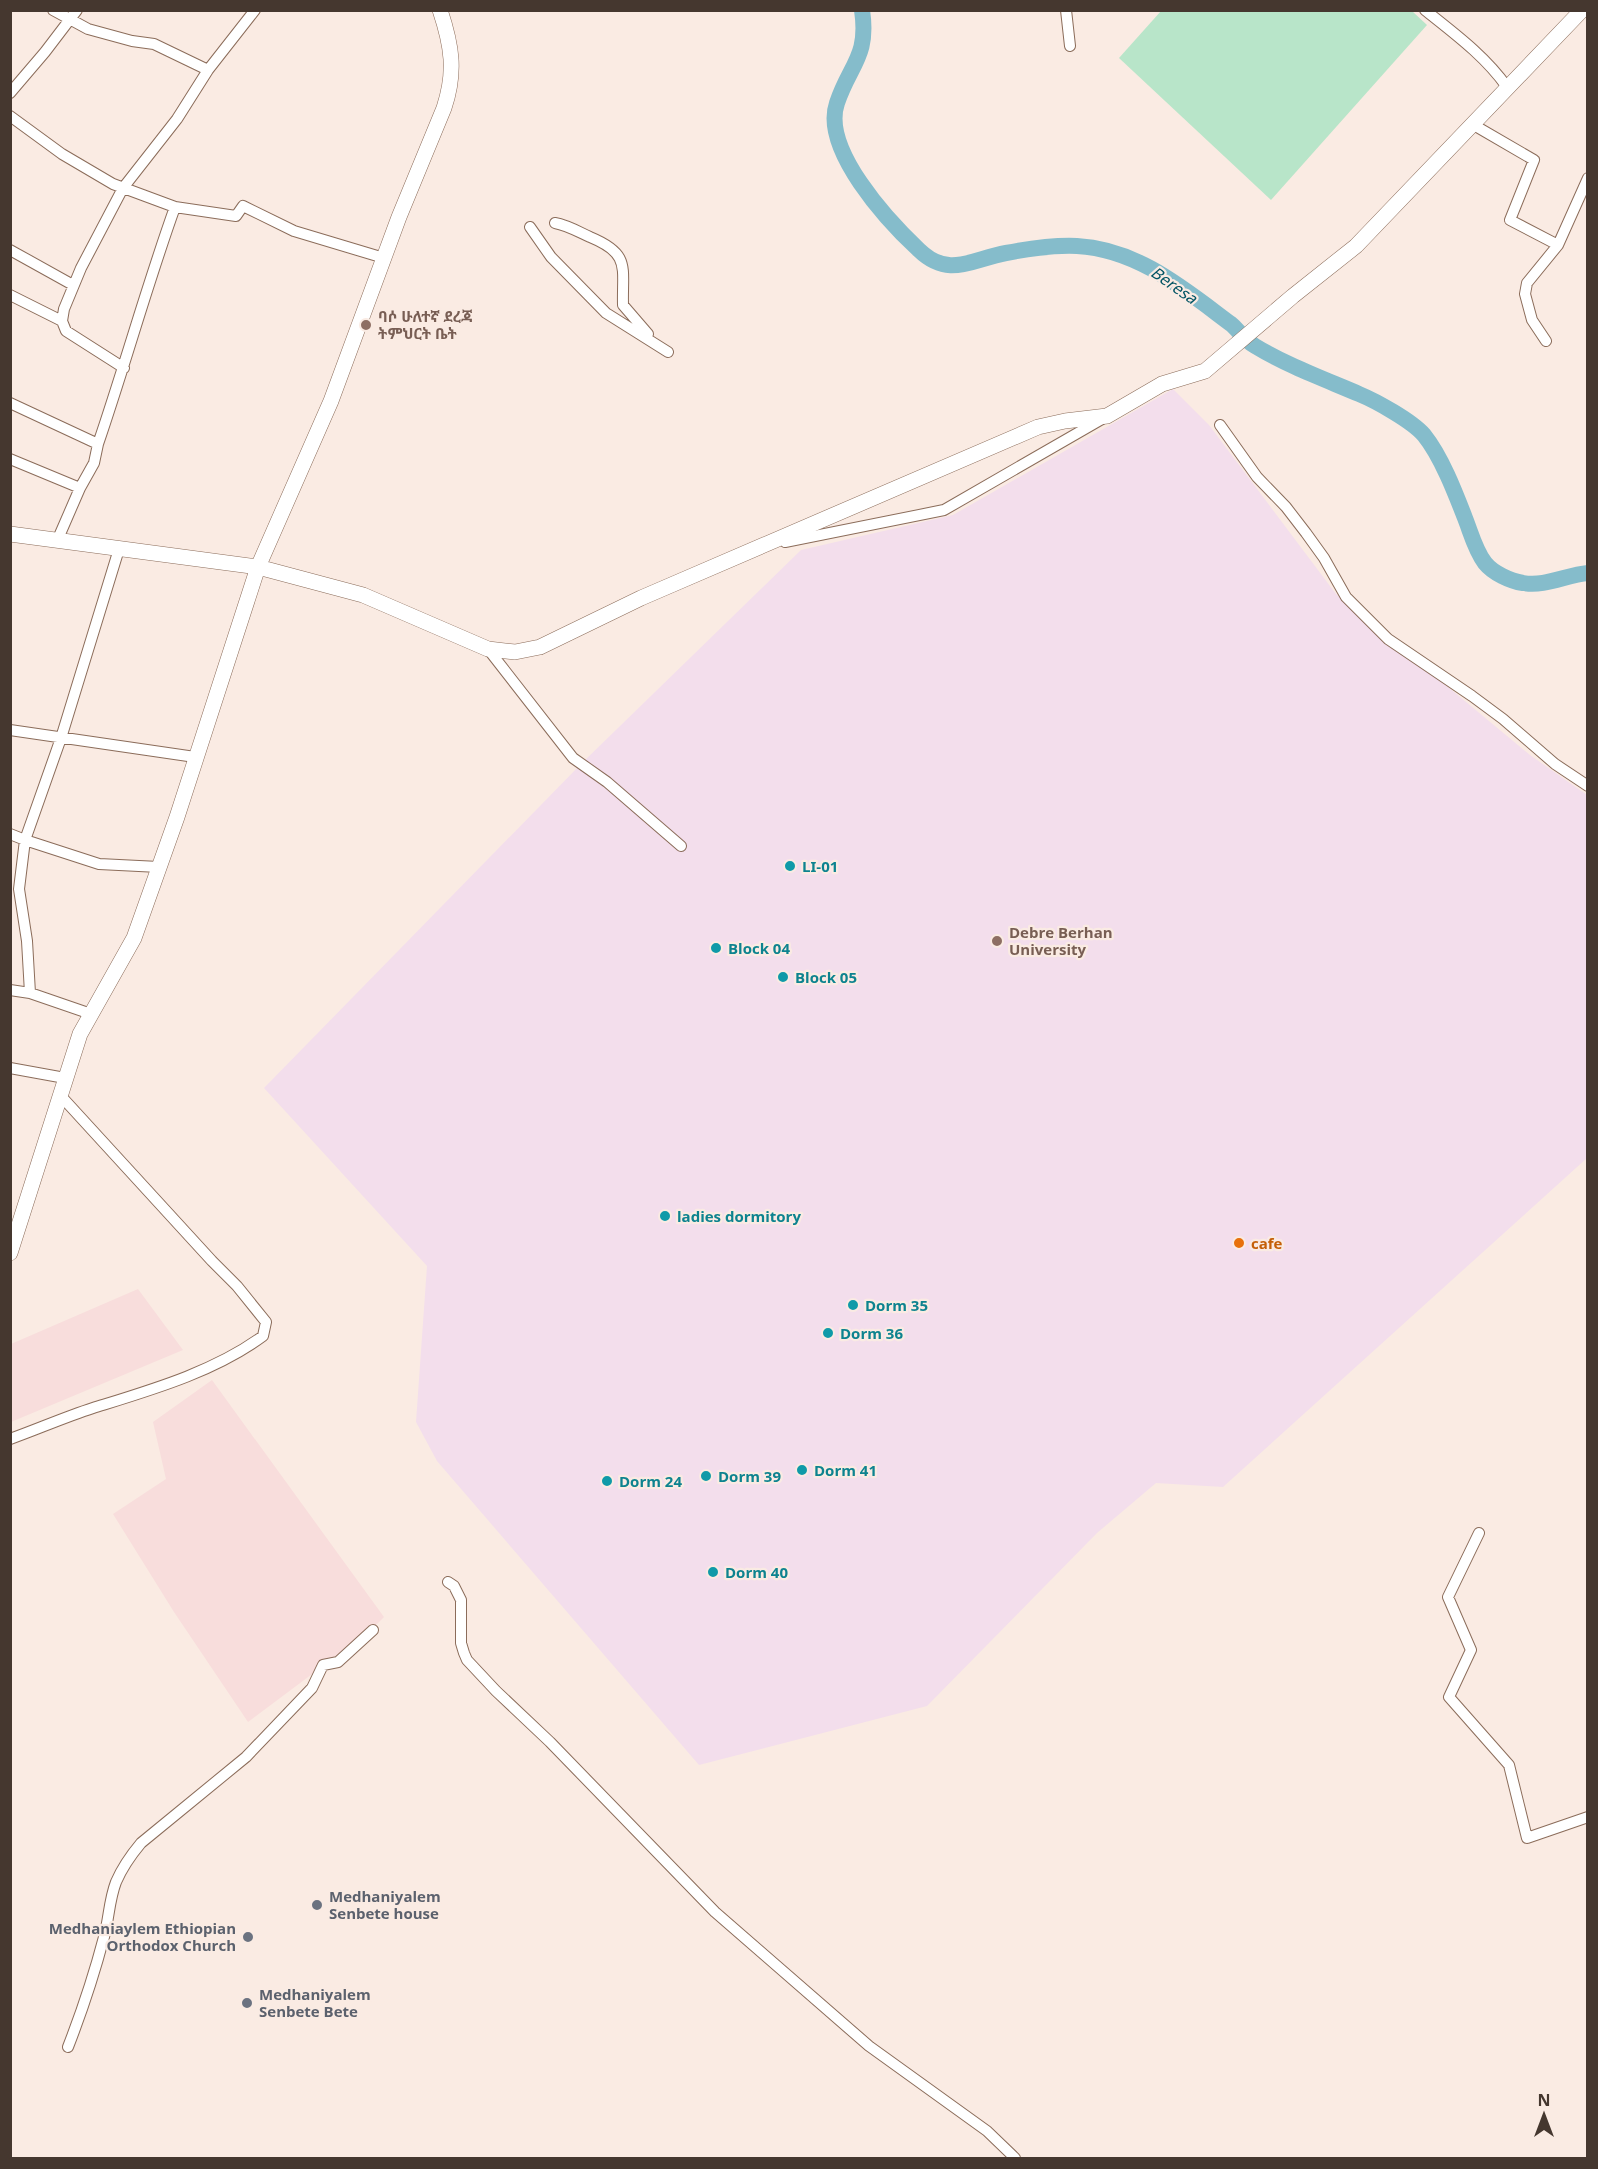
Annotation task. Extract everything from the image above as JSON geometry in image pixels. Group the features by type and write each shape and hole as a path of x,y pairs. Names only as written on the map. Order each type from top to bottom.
{"main road":[{"path":"10,1253 14,1227 80,1034 134,938 258,567 331,400 450,90 452,64 450,43 440,10"},
{"path":"10,534 258,567 363,595 488,649 515,652 540,647 641,598 1038,427 1107,416 1162,384 1205,371 1356,246 1582,10"}],"street":[{"path":"53,10 88,29 132,41 154,44 208,70"},
{"path":"10,93 77,10"},
{"path":"124,368 66,331 62,321 64,309 73,285 123,188 177,119 208,70 255,10"},
{"path":"1066,10 1070,46"},
{"path":"1425,10 1473,48 1499,75 1507,87"},
{"path":"10,116 62,154 112,184 174,207 236,216 243,206 294,231 384,258"},
{"path":"1472,124 1534,160 1510,220 1558,244"},
{"path":"1546,341 1532,320 1525,294 1527,283 1558,244 1587,178"},
{"path":"57,541 80,488 94,463 151,273 174,207"},
{"path":"530,227 551,256 606,313 668,352 638,324 622,305 623,283 621,262 617,252 600,241 555,223"},
{"path":"10,250 73,285"},
{"path":"10,295 62,321"},
{"path":"10,403 98,444"},
{"path":"765,545 945,510 1107,416"},
{"path":"1220,425 1257,477 1286,507 1306,533 1324,558 1346,597 1388,639 1472,696 1587,786"},
{"path":"10,459 80,488"},
{"path":"30,993 27,941 20,889 25,840 61,738 119,549"},
{"path":"488,649 573,758 607,782 681,846"},
{"path":"10,730 195,757"},
{"path":"10,834 99,864 159,867"},
{"path":"10,990 30,993 91,1014"},
{"path":"10,1068 65,1078"},
{"path":"10,1439 179,1379 243,1350 263,1336 266,1322 237,1286 60,1095"},
{"path":"1479,1533 1448,1597 1471,1650 1449,1697 1509,1766 1527,1838 1587,1817"},
{"path":"448,1582 459,1593 461,1600 461,1643 468,1660 514,1710 550,1742 715,1912 869,2046 987,2131 1015,2158"},
{"path":"68,2047 88,1996 105,1936 116,1882 128,1859 141,1843 246,1757 312,1688 323,1665 338,1662 373,1630"}],"shaded area":[{"name":"Debre Berhan University","path":"1173,389 1209,425 1336,594 1530,755 1587,795 1587,1158 1223,1487 1156,1483 1097,1533 927,1706 699,1765 437,1461 416,1422 427,1266 264,1088 582,763 801,550 953,515"},
{"path":"138,1289 183,1350 11,1422 11,1344"},
{"path":"212,1380 384,1617 371,1630 248,1722 174,1612 113,1514 166,1479 153,1422"}],"green space":[{"path":"1161,11 1412,11 1427,25 1271,200 1119,58"}],"waterway":[{"name":"Beresa","path":"862,10 861,50 837,103 835,121 839,141 860,183 875,203 930,259 940,264 961,265 1023,250 1077,246 1099,249 1140,263 1196,297 1255,346 1293,366 1375,401 1403,418 1424,435 1442,464 1478,553 1492,570 1513,580 1531,584 1588,573"}],"place":[{"name":"ባሶ ሁለተኛ ደረጃ ትምህርት ቤት","path":"366,325"},
{"name":"LI-01","path":"790,866"},
{"name":"Debre Berhan University","path":"997,941"},
{"name":"Block 04","path":"716,948"},
{"name":"Block 05","path":"783,977"},
{"name":"ladies dormitory","path":"665,1216"},
{"name":"cafe","path":"1239,1243"},
{"name":"Dorm 35","path":"853,1305"},
{"name":"Dorm 36","path":"828,1333"},
{"name":"Dorm 41","path":"802,1470"},
{"name":"Dorm 39","path":"706,1476"},
{"name":"Dorm 24","path":"607,1481"},
{"name":"Dorm 40","path":"713,1572"},
{"name":"Medhaniyalem Senbete house","path":"317,1905"},
{"name":"Medhaniaylem Ethiopian Orthodox Church","path":"248,1937"},
{"name":"Medhaniyalem Senbete Bete","path":"247,2003"}]}
